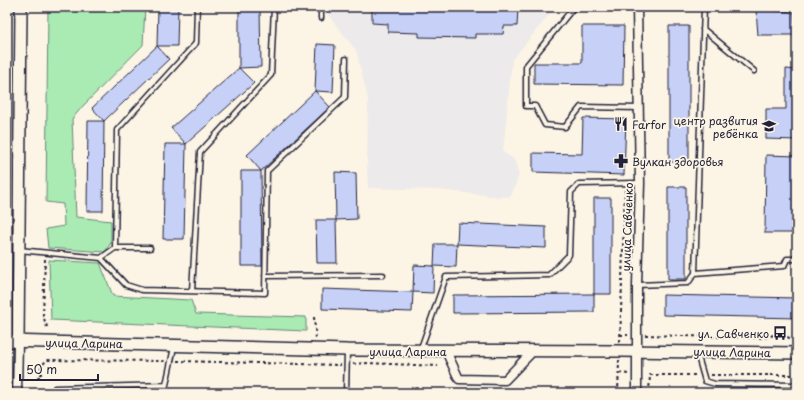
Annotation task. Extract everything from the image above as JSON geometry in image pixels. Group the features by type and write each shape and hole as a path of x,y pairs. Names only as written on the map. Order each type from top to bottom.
{"main road":[{"path":"13,341 19,250 21,7"},
{"name":"улица Ларина","path":"13,341 347,350 696,351 797,353"}],"street":[{"name":"улица Савченко","path":"637,7 640,183 637,285 637,393"},
{"path":"13,341 18,393"},
{"path":"446,351 460,379 505,380 533,351"}],"lane":[{"path":"115,248 117,130 196,43 197,7"},
{"path":"192,292 200,152 271,74 274,7"},
{"path":"321,7 321,18"},
{"path":"574,7 526,66 526,106 535,106 545,125 565,127 581,107 639,108"},
{"path":"637,285 688,283 695,273 704,7 699,7"},
{"path":"703,29 754,71"},
{"path":"101,258 126,285 142,290 265,293 267,171 345,97 346,59"},
{"path":"420,351 446,277 549,275 569,255 571,192 579,184 640,183"},
{"path":"19,250 101,258 115,248 150,248"},
{"path":"695,273 784,266 788,259 797,259"},
{"path":"265,276 383,275"},
{"path":"55,393 55,388 166,385 174,345"},
{"path":"346,393 347,350"},
{"path":"696,351 706,380 714,384 797,385"}],"path":[{"path":"618,393 625,183"},
{"path":"46,253 44,320 47,324 47,329"},
{"path":"38,304 44,304"},
{"path":"620,335 764,338 780,333 797,340"},
{"path":"37,377 41,377 41,366 47,360 47,356"},
{"path":"47,360 331,365 368,363 438,366"}],"shaded area":[{"path":"329,7 552,7 552,11 512,60 503,152 514,159 519,175 511,196 502,197 439,190 368,188 368,99 356,50 328,15"}],"green space":[{"path":"48,7 145,7 143,45 72,119 76,217 111,221 111,243 105,252 48,248 46,229 64,226 63,204 46,202"},
{"path":"49,260 100,263 113,296 191,300 196,314 306,317 306,331 51,320"}],"building":[{"path":"158,7 178,7 177,46 157,46"},
{"path":"239,7 260,7 261,67 239,68"},
{"path":"372,7 518,7 517,26 504,26 503,34 475,34 475,38 419,37 419,33 388,32 388,24 372,23"},
{"path":"756,10 794,12 796,35 758,35"},
{"path":"582,26 624,26 623,85 534,84 534,63 582,63"},
{"path":"669,26 689,26 689,162 669,162"},
{"path":"317,44 335,45 333,92 315,91"},
{"path":"157,46 169,59 104,121 92,108"},
{"path":"239,68 254,83 186,144 171,128"},
{"path":"786,69 797,70 797,140 766,139 766,109 786,109"},
{"path":"315,91 330,107 261,171 247,155"},
{"path":"583,118 626,119 624,175 533,172 533,153 582,154"},
{"path":"88,121 104,121 103,211 87,211"},
{"path":"165,144 186,144 184,239 163,239"},
{"path":"766,155 797,156 797,233 765,233"},
{"path":"241,171 261,171 262,266 241,266"},
{"path":"335,172 356,173 357,219 336,220"},
{"path":"668,187 686,187 686,279 668,279"},
{"path":"594,198 611,198 611,294 594,294"},
{"path":"316,220 336,220 337,263 317,263"},
{"path":"458,223 546,227 546,248 457,244"},
{"path":"435,244 457,244 456,267 434,266"},
{"path":"414,265 434,266 433,293 413,292"},
{"path":"322,289 413,292 412,312 322,309"},
{"path":"594,294 594,312 453,313 453,295"},
{"path":"663,295 797,298 797,318 663,315"}],"place":[{"name":"Farfor","path":"621,124"},
{"name":"центр развития ребёнка","path":"769,126"},
{"name":"Вулкан здоровья","path":"621,161"},
{"name":"ул. Савченко","path":"780,333"}]}
